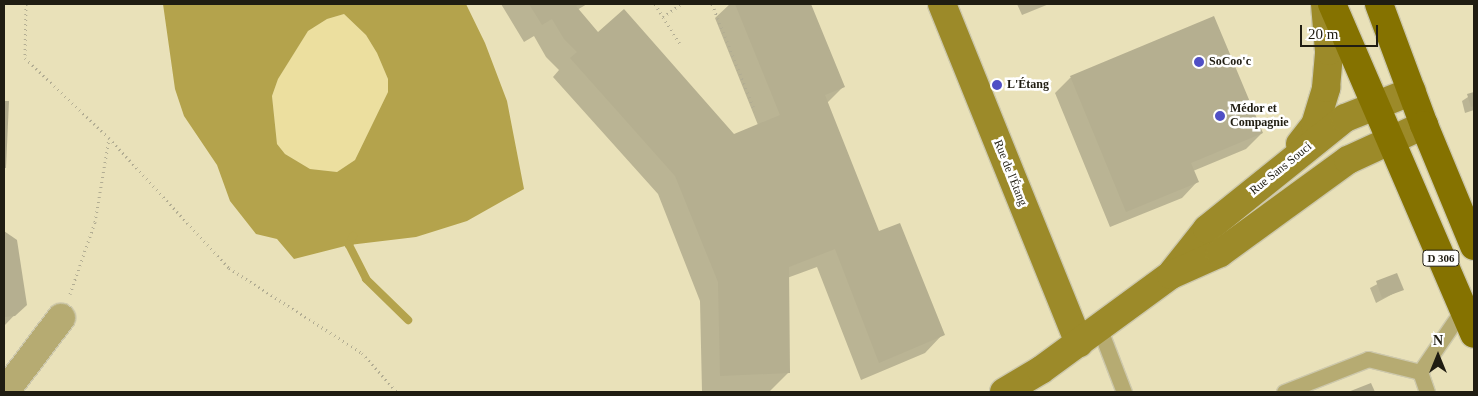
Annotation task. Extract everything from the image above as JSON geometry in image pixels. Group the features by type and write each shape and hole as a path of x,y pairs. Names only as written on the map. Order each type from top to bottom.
{"main road":[{"name":"Rue de l'Étang","path":"942,4 1089,335"},
{"path":"1280,168 1315,125 1326,88 1329,51 1326,4"},
{"path":"1332,4 1390,140"},
{"name":"D 306","path":"1379,4 1424,125 1474,246"},
{"name":"Rue Sans Souci","path":"1171,275 1207,229 1344,118 1370,94 1412,91"},
{"name":"Rue Sans Souci","path":"1004,392 1089,335 1171,275 1220,253 1348,160 1424,125"},
{"name":"D 306","path":"1390,140 1474,334"}],"street":[{"path":"5,392 61,318"}],"lane":[{"path":"1420,372 1463,309"},
{"path":"1089,335 1124,392"},
{"path":"1284,392 1368,359 1420,372"},
{"path":"1420,372 1427,392"}],"path":[{"path":"26,4 25,58 109,138 229,268 362,352 397,392"},
{"path":"655,4 680,44"},
{"path":"663,16 682,4"},
{"path":"712,4 755,111"},
{"path":"61,318 95,222 109,138"},
{"path":"483,392 530,392"}],"shaded area":[{"path":"4,4 1474,4 1474,392 4,392"},
{"path":"163,4 466,4 485,43 507,101 524,189 467,221 416,237 349,245 294,259 277,239 256,234 230,201 217,165 184,116 175,89","holes":["344,14 366,35 377,53 388,79 388,92 355,160 337,172 310,169 285,154 277,144 272,96 278,79 308,31 327,19"]},
{"path":"344,14 366,35 377,53 388,79 388,92 355,160 337,172 310,169 285,154 277,144 272,96 278,79 308,31 327,19"}],"building":[{"path":"529,4 579,4 576,6 598,32 624,9 734,134 780,115 735,4 811,4 845,87 825,95 879,231 900,223 945,335 879,363 835,249 789,267 790,373 720,376 718,282 675,176 570,58 577,52 564,39 552,19 542,25"},
{"path":"1214,16 1263,133 1191,163 1199,182 1126,212 1070,76"},
{"path":"1474,92 1474,106 1471,107 1467,94"},
{"path":"4,101 9,101 6,168 4,168"},
{"path":"4,231 17,240 27,305 15,316 4,317"},
{"path":"1397,273 1404,290 1382,298 1376,281"},
{"path":"1371,383 1375,392 1348,392"}],"waterway":[{"path":"353,236 349,245 366,279 408,320"}],"place":[{"name":"SoCoo'c","path":"1199,62"},
{"name":"L'Étang","path":"997,85"},
{"name":"Médor et Compagnie","path":"1220,116"}]}
